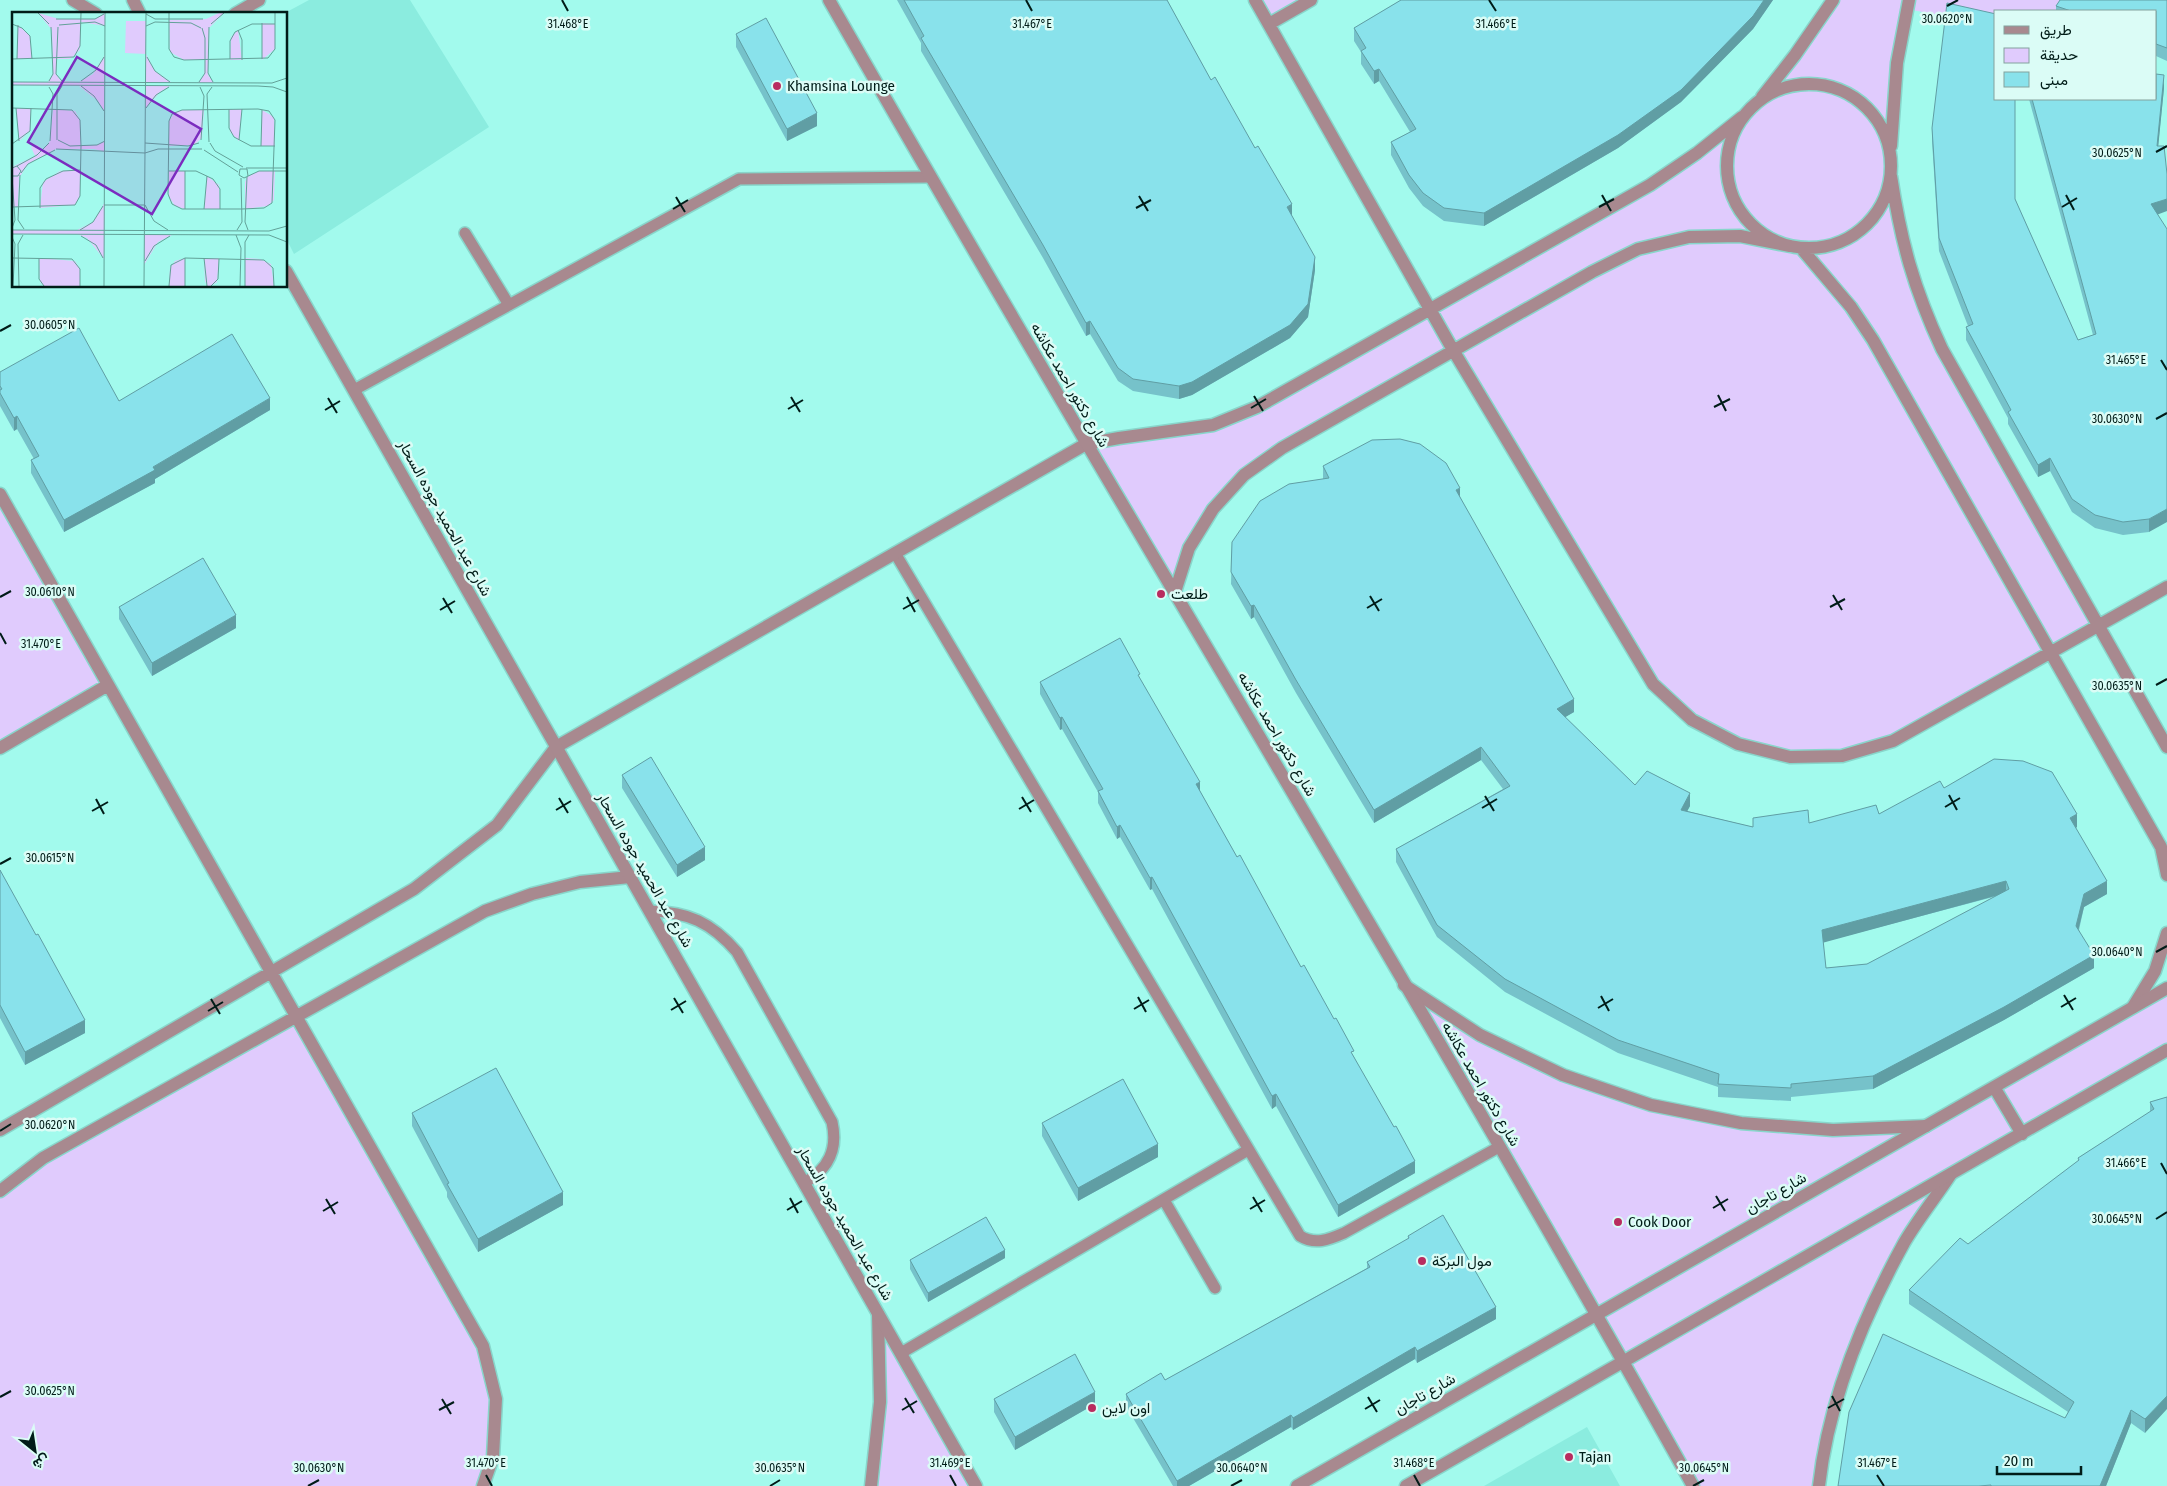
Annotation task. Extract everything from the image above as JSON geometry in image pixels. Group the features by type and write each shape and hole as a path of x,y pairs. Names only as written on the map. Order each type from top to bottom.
{"street":[{"path":"74,0 93,12"},
{"path":"133,0 139,12"},
{"path":"238,12 259,0"},
{"name":"شارع دكتور احمد عكاشه","path":"829,0 1086,444 1175,592 1597,1314 1693,1486"},
{"path":"1256,0 1453,350 1653,684 1692,720 1738,744 1790,757 1842,756 1885,744 2167,587"},
{"path":"1269,24 1311,0"},
{"path":"0,1130 414,889 457,858 497,825 556,747 1086,444 1213,425 1257,407 1650,185 1697,153 1742,117 1760,99 1795,55 1833,0"},
{"path":"1910,0 1897,63 1891,151 1891,176 1898,222 1908,266 1942,349 2167,747"},
{"path":"1760,99 1790,85 1824,84 1855,96 1878,120 1891,151"},
{"path":"1742,117 1729,142 1726,168 1731,195 1745,219 1765,236 1795,247 1845,300 1873,340 2161,847 2167,875"},
{"path":"1175,592 1189,548 1213,509 1244,475 1282,448 1592,272 1638,249 1689,237 1740,236 1795,247 1832,245 1860,231 1881,206 1891,176"},
{"name":"شارع عبد الحميد جوده السحار","path":"288,274 976,1486"},
{"path":"0,494 483,1346 496,1399 493,1457 483,1486"},
{"path":"0,748 108,685"},
{"path":"0,1191 43,1158 485,911 532,894 580,882 630,877"},
{"path":"2133,1007 2156,970 2167,933"},
{"path":"1404,985 1480,1035 1563,1075 1650,1105 1741,1123 1805,1128 1833,1130 1926,1126"},
{"name":"شارع تاجان","path":"1297,1486 2167,988"},
{"path":"1406,1486 2164,1053"},
{"path":"1994,1087 2022,1134"},
{"path":"1819,1486 1821,1467 1840,1392 1868,1315 1905,1242 1951,1174"},
{"path":"871,1486 880,1402 878,1314"}],"lane":[{"path":"354,390 739,179 930,177"},
{"path":"465,233 509,305"},
{"path":"895,553 1300,1236 1313,1242 1322,1241 1344,1233 1499,1147"},
{"path":"650,911 670,912 689,916 707,924 723,936 737,952 832,1122 834,1145 830,1158 824,1168 804,1184"},
{"path":"901,1353 1248,1150"},
{"path":"1164,1200 1214,1288"}],"shaded area":[{"path":"309,0 410,0 489,127 294,254 288,242 287,12"},
{"name":"Tajan","path":"1587,1427 1620,1486 1484,1486"}],"green space":[{"path":"1255,0 1311,0 1269,24"},
{"path":"1833,0 2067,0 2062,10 1994,10 1994,26 1907,9 1891,151 1891,176 1923,308 2098,626 1893,741 1842,756 1790,757 1692,720 1653,684 1453,350 1282,448 1213,509 1175,592 1086,444 1213,425 1601,213 1742,117 1760,99"},
{"path":"0,494 108,685 0,748"},
{"path":"1404,985 1480,1035 1563,1075 1741,1123 1926,1126 2167,988 2167,1054 1951,1174 1905,1242 1842,1386 1819,1486 1693,1486"},
{"path":"296,1016 483,1346 496,1399 483,1486 0,1486 0,1191 7,1185"},
{"path":"878,1314 976,1486 871,1486"}],"building":[{"path":"904,0 1167,0 1211,80 1215,77 1255,148 1258,146 1292,204 1287,207 1315,257 1308,304 1290,325 1192,382 1179,386 1133,379 1118,368 1090,321 1086,323 1043,245 921,38 924,36"},
{"path":"1401,0 1764,0 1753,16 1681,90 1618,135 1484,213 1444,208 1423,193 1409,175 1391,142 1416,129 1379,69 1374,71 1361,51 1366,48 1354,28"},
{"path":"2060,0 2167,0 2167,48 2157,44 2157,10 2068,10 2056,6"},
{"path":"1947,3 1994,14 1994,100 2015,100 2015,199 2078,340 2096,334 2032,100 2157,100 2157,74 2164,75 2157,146 2164,146 2167,199 2151,204 2167,229 2167,509 2149,519 2123,522 2095,515 2072,499 2050,458 2038,465 2008,412 2011,410 1966,327 1973,324 1939,238 1932,128"},
{"name":"Khamsina Lounge","path":"766,18 817,113 787,129 736,34"},
{"path":"79,328 119,401 232,334 270,398 153,467 155,470 64,520 31,460 39,456 17,416 14,418 0,393 2,389 0,386 0,372"},
{"path":"1400,439 1420,444 1446,463 1460,488 1456,490 1574,699 1557,709 1635,785 1647,771 1690,793 1681,810 1753,827 1753,818 1808,810 1809,823 1876,805 1879,814 1940,781 1944,788 1994,759 2023,761 2052,772 2077,814 2070,818 2107,881 2084,894 2076,926 2094,955 2004,1007 1873,1076 1791,1084 1791,1088 1718,1084 1719,1074 1618,1040 1505,979 1437,925 1396,849 1510,786 1481,747 1374,810 1296,680 1254,605 1251,606 1231,572 1232,542 1260,501 1289,484 1329,478 1323,466 1372,440","holes":["2006,881 2009,889 1867,964 1826,968 1822,930"]},
{"path":"203,558 236,615 152,663 119,607"},
{"path":"1120,638 1140,674 1138,675 1200,782 1196,784 1237,857 1240,855 1301,967 1304,965 1334,1019 1336,1018 1354,1051 1351,1052 1415,1161 1338,1205 1276,1094 1272,1096 1152,877 1150,878 1120,825 1117,827 1098,791 1103,789 1040,682"},
{"path":"651,757 705,847 677,865 622,775"},
{"path":"0,870 36,935 38,934 85,1020 25,1052 0,1005"},
{"path":"496,1068 563,1192 478,1239 447,1184 449,1183 412,1113"},
{"path":"1123,1079 1158,1144 1078,1188 1042,1123"},
{"path":"2167,1097 2167,1396 2145,1419 2131,1410 2100,1486 1838,1486 1849,1412 1883,1334 2065,1418 2074,1402 1909,1290 1960,1238 1968,1244 2079,1160 2078,1158 2154,1109 2150,1102"},
{"path":"1443,1215 1496,1307 1417,1351 1415,1347 1293,1418 1291,1415 1177,1481 1126,1394 1161,1373 1165,1380 1370,1267 1367,1262 1409,1238 1408,1236"},
{"path":"986,1217 1005,1250 928,1293 910,1260"},
{"path":"1075,1354 1095,1392 1015,1437 994,1399"}],"place":[{"name":"Khamsina Lounge","path":"777,86"},
{"name":"طلعت","path":"1161,594"},
{"name":"Cook Door","path":"1618,1222"},
{"name":"مول البركة","path":"1422,1261"},
{"name":"اون لاين","path":"1092,1408"},
{"name":"Tajan","path":"1569,1457"}]}
